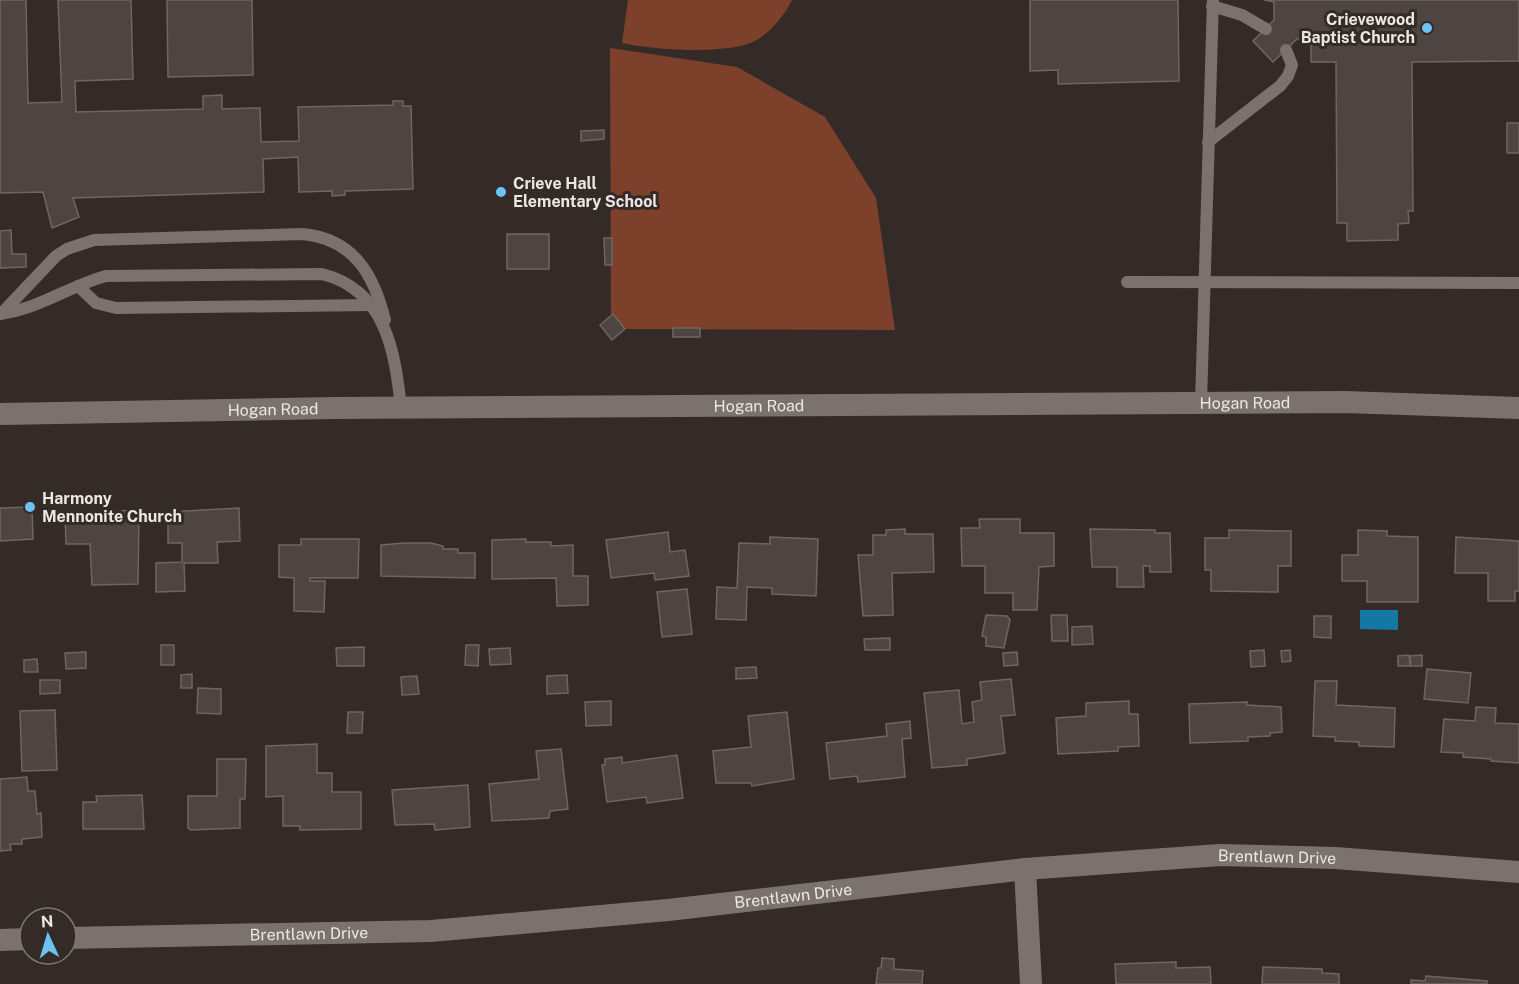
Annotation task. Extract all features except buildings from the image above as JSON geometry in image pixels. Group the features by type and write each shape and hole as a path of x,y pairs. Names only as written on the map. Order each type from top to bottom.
{"street":[{"name":"Hogan Road","path":"0,414 400,408 1345,402 1519,408"},
{"name":"Brentlawn Drive","path":"78,938 431,930 668,910 1025,869 1220,855 1346,858 1519,872"},
{"path":"1025,869 1031,984"},
{"path":"0,940 18,939"}],"lane":[{"path":"1201,403 1212,3 1242,15 1266,29"},
{"path":"1208,142 1284,81 1292,65 1286,50"},
{"path":"1,314 56,256 67,249 94,240 313,235 335,244 359,260 370,274 381,299 392,347 400,408"},
{"path":"1,314 34,306 106,276 313,272 342,282 371,305 383,324 392,347"},
{"path":"1127,282 1519,283"},
{"path":"78,286 96,303 116,308 371,305"}],"shaded area":[{"path":"628,0 792,0 776,23 755,41 727,48 689,50 652,48 622,43"},
{"path":"610,48 737,67 825,117 876,198 895,330 624,329 611,314"}],"water":[{"path":"1360,610 1398,610 1398,630 1360,629"}],"place":[{"name":"Crievewood Baptist Church","path":"1427,28"},
{"name":"Crieve Hall Elementary School","path":"501,192"},
{"name":"Harmony Mennonite Church","path":"30,507"}]}
